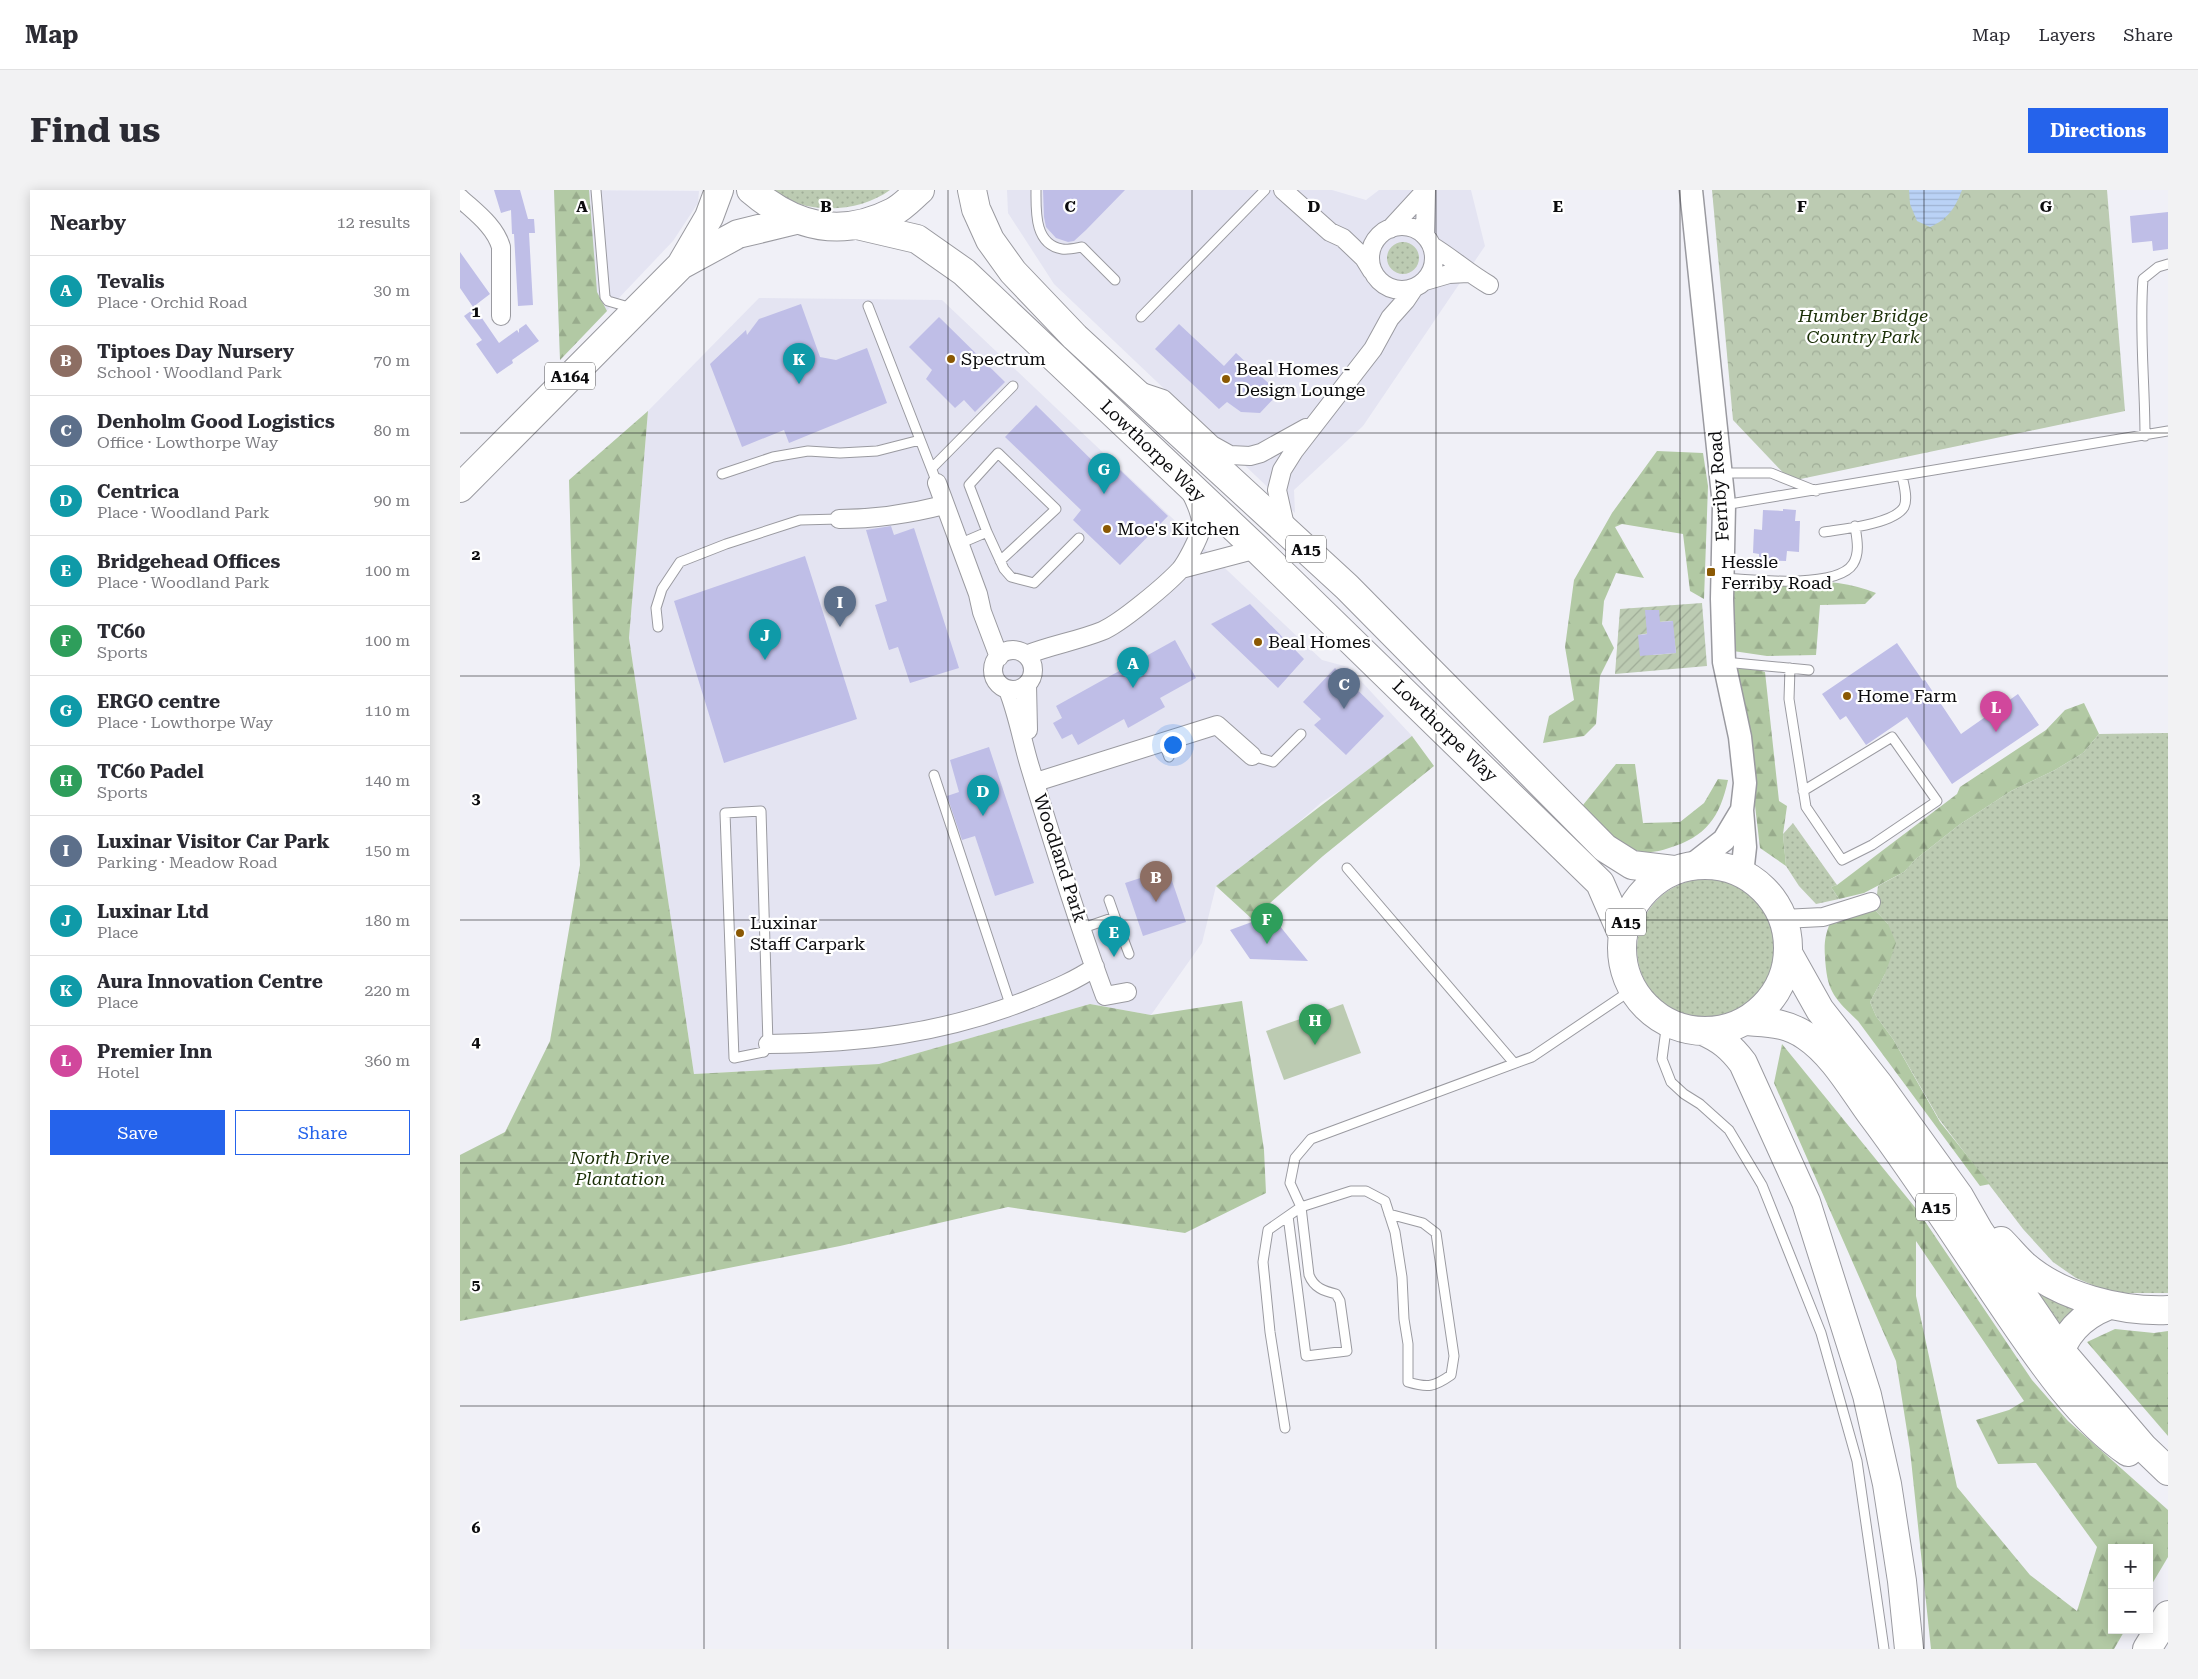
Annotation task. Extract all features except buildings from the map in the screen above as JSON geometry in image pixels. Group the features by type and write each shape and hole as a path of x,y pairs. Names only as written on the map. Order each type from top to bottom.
{"highway":[{"name":"A164","path":"460,488 681,265 709,217 719,190"},
{"path":"751,190 771,208 796,220 829,226 857,225 894,211 920,190"},
{"name":"Lowthorpe Way","path":"972,190 976,209 990,240 1012,272 1075,337 1347,587 1605,848 1632,865 1683,868"},
{"name":"A164","path":"681,265 738,234 796,220"},
{"name":"Lowthorpe Way","path":"857,225 917,239 964,272 1257,549 1600,883 1622,936"},
{"name":"A15","path":"1718,866 1742,874 1760,885 1782,919 1787,936 1788,953 1784,974 1775,992 1762,1008 1745,1021 1725,1029 1703,1031 1685,1029 1667,1022 1648,1008 1633,989 1625,972 1622,936 1628,915 1639,896 1655,881 1683,868 1718,866"},
{"name":"A15","path":"1788,953 1820,1010 1879,1085 1959,1196 1979,1231 2060,1350 2143,1447 2168,1471"},
{"name":"A15","path":"1745,1021 1782,1024 1806,1036 1828,1056 1885,1132 2039,1358 2069,1396 2103,1431 2126,1450 2168,1476"},
{"path":"1703,1031 1719,1038 1732,1048 1743,1063 1806,1202 1867,1395 1888,1494 1902,1580 1909,1649"},
{"path":"1959,1196 2025,1266 2060,1288 2107,1306 2152,1311 2168,1310"},
{"path":"2060,1350 2080,1321 2096,1310 2107,1306"},
{"name":"A15","path":"2060,1350 2057,1362 2103,1431"},
{"path":"2153,1619 2168,1595"},
{"path":"2147,1649 2168,1616"},
{"path":"2134,1649 2143,1634"}],"street":[{"path":"1283,190 1323,227 1343,238 1364,258 1389,291 1390,318"},
{"path":"1426,190 1372,246 1370,259 1376,276 1390,288 1402,291 1449,274 1468,273"},
{"path":"1287,531 1277,490 1282,470 1317,420 1373,349 1390,318 1432,271 1434,258 1428,241 1426,190"},
{"name":"Ferriby Road","path":"1691,190 1724,505 1722,599 1724,662 1740,737 1745,783 1742,810 1745,848 1742,874"},
{"path":"460,198 494,231 499,239 501,247 501,316"},
{"path":"1343,238 1384,232 1402,226 1408,227 1414,229 1454,259 1468,273 1488,285"},
{"path":"1133,389 1163,399 1212,445 1230,455 1250,456 1261,453 1299,433 1317,420"},
{"path":"935,476 978,594 982,612 1003,654"},
{"path":"1030,679 1030,660 1021,652 1003,654 994,664 994,677 997,683 1008,690 1021,688 1030,679 1054,654 1074,642 1105,630 1141,604 1181,569 1201,527 1199,510 1187,483"},
{"path":"839,519 865,519 913,513 944,505"},
{"path":"1181,569 1257,549"},
{"path":"1026,655 1049,646 1074,642"},
{"name":"Woodland Park","path":"1027,756 1030,679"},
{"name":"Woodland Park","path":"1008,690 1017,711 1027,756 1046,818 1105,996 1127,992"},
{"path":"1036,782 1166,749 1217,725 1252,756"},
{"name":"Ferriby Road","path":"1683,868 1724,840 1742,810"},
{"path":"1782,919 1822,917 1871,902"},
{"path":"768,1044 826,1044 889,1038 941,1028 1011,1007 1062,985 1095,967"}],"lane":[{"path":"596,190 604,297 608,301 636,309"},
{"path":"1036,190 1036,218 1042,235 1052,245 1062,249 1082,247 1116,280"},
{"path":"1141,317 1265,190"},
{"path":"2145,436 2145,392 2141,341 2144,279 2158,267 2168,264"},
{"path":"868,306 935,476 1013,386"},
{"path":"1724,505 2168,431"},
{"path":"722,474 773,457 808,451 840,453 877,451 920,440"},
{"path":"1000,561 1056,509 998,453 969,485 1000,561 1011,577 1022,582 1034,583 1079,538"},
{"path":"1721,473 1771,472 1817,491"},
{"path":"1824,532 1888,519 1904,507 1906,501 1902,476"},
{"path":"658,627 656,608 662,589 680,562 726,544 800,520 839,519"},
{"path":"1723,578 1768,582 1832,578 1852,565 1858,552 1855,526"},
{"path":"959,544 987,532"},
{"path":"1724,662 1809,670"},
{"path":"1790,668 1789,699 1798,749 1803,791 1806,807 1842,860 1875,842 1936,801 1892,737 1803,791"},
{"path":"1252,756 1273,762 1301,734"},
{"path":"934,775 1011,1007"},
{"path":"761,811 768,1044 764,1052 734,1058 725,813 761,811"},
{"path":"1347,868 1514,1063"},
{"path":"1109,900 1129,954"},
{"path":"1083,928 1114,917"},
{"path":"1288,1216 1306,1356 1347,1351 1340,1301 1336,1294 1321,1290 1311,1281 1309,1276 1301,1207 1290,1183 1295,1158 1310,1139 1532,1057 1633,989"},
{"path":"1667,1022 1662,1059 1670,1082 1700,1104 1728,1130 1762,1185 1821,1333 1857,1461 1884,1649"},
{"path":"1286,1428 1270,1332 1263,1262 1268,1230 1301,1207 1351,1191 1366,1191 1386,1200 1395,1232 1402,1276 1404,1319 1408,1344 1408,1382 1424,1387 1438,1384 1452,1375 1454,1356 1436,1233 1423,1223 1390,1214"}],"shaded area":[{"path":"554,190 699,191 698,203 673,241 560,360"},
{"path":"1007,190 1332,190 1366,200 1379,190 1471,190 1485,246 1363,426 1294,490 1295,513 1054,284 1008,213"},
{"path":"759,298 942,300 1322,660 1348,667 1412,736 1347,786 1322,802 1271,846 1216,886 1202,943 1151,1015 1090,1004 879,1064 694,1074 629,638 648,411"}],"green space":[{"path":"554,190 589,190 597,292 607,311 560,360"},
{"path":"774,190 890,190 877,198 863,203 848,207 832,208 800,204"},
{"name":"Humber Bridge Country Park","path":"1712,190 2107,190 2125,411 1791,481 1733,420"},
{"path":"1403,242 1409,243 1414,247 1418,252 1418,264 1414,269 1409,273 1403,274 1397,273 1392,269 1388,264 1387,258 1388,252 1392,247 1397,243"},
{"name":"North Drive Plantation","path":"648,411 629,638 694,1074 879,1064 1090,1004 1151,1015 1242,1001 1264,1150 1266,1193 1185,1233 1008,1207 840,1246 460,1321 460,1155 505,1132 550,1041 580,865 569,480"},
{"path":"1657,451 1703,453 1708,486 1704,599 1690,591 1683,534 1622,524 1615,527 1644,578 1616,573 1604,601 1602,624 1614,648 1600,676 1596,724 1584,736 1543,743 1549,716 1574,700 1565,647 1574,580 1612,513"},
{"path":"1732,582 1824,582 1860,587 1876,593 1865,604 1820,605 1816,655 1767,656 1733,651"},
{"path":"1702,603 1707,666 1615,674 1620,609","holes":["1672,621 1676,653 1653,655 1653,646 1638,635 1651,633 1658,622"]},
{"path":"1753,668 1765,672 1779,801 1787,806 1783,834 1786,866 1760,848 1752,780 1734,669"},
{"path":"2084,703 2099,734 2083,753 2055,770 2011,791 1959,825 1916,859 1904,872 1864,893 1839,899 1831,887 1837,885 1957,794 1960,787 2046,730 2065,710"},
{"path":"2168,733 2168,1293 2111,1293 2076,1278 2053,1262 2023,1229 1939,1119 1893,1039 1876,1016 1870,1002 1885,974 1888,924 1875,910 1878,886 1904,872 1916,859 1959,825 2011,791 2055,770 2083,753 2099,734"},
{"path":"1412,736 1434,766 1323,856 1252,919 1216,886"},
{"path":"1616,764 1635,764 1643,823 1680,822 1704,803 1718,779 1728,780 1716,815 1702,831 1693,838 1660,851 1644,852 1635,850 1620,842 1583,805"},
{"path":"1793,823 1837,885 1831,887 1839,899 1816,904 1799,886 1786,866 1783,834"},
{"path":"1707,879 1721,880 1734,884 1757,899 1772,922 1776,935 1776,963 1772,976 1757,999 1734,1014 1721,1018 1707,1019 1693,1018 1680,1014 1657,999 1642,976 1638,963 1637,949 1638,935 1642,922 1657,899 1680,884 1693,880"},
{"path":"1875,910 1888,924 1896,943 1885,974 1870,1002 1876,1016 1893,1039 1940,1122 1990,1184 1980,1186 1858,1021 1837,999 1830,986 1827,978 1825,948 1830,923"},
{"path":"1343,1004 1361,1053 1284,1080 1266,1031"},
{"path":"1782,1044 1918,1211 2032,1380 2068,1421 2168,1510 2168,1557 2153,1582 2153,1544 2108,1544 2108,1634 2123,1634 2114,1649 1931,1649 1910,1450 1896,1361 1774,1083","holes":["1916,1241 2024,1401 2009,1410 1976,1420 1998,1464 2036,1463 2097,1547 2077,1611 2030,1575 1957,1487 1916,1296"]},
{"path":"2044,1293 2106,1319 2072,1345 2039,1298"},
{"path":"2115,1329 2154,1333 2168,1331 2168,1436 2087,1342"}],"water":[{"path":"1909,190 1962,190 1957,202 1946,217 1930,227 1917,221 1910,204"}],"place":[{"name":"Spectrum","path":"951,359"},
{"name":"Beal Homes - Design Lounge","path":"1226,379"},
{"name":"Aura Innovation Centre","path":"799,384"},
{"name":"ERGO centre","path":"1104,494"},
{"name":"Moe's Kitchen","path":"1107,529"},
{"name":"Hessle Ferriby Road","path":"1711,572"},
{"name":"Luxinar Visitor Car Park","path":"840,627"},
{"name":"Beal Homes","path":"1258,642"},
{"name":"Luxinar Ltd","path":"765,660"},
{"name":"Tevalis","path":"1133,688"},
{"name":"Home Farm","path":"1847,696"},
{"name":"Denholm Good Logistics","path":"1344,709"},
{"name":"Premier Inn","path":"1996,732"},
{"name":"Centrica","path":"983,816"},
{"name":"Tiptoes Day Nursery","path":"1156,902"},
{"name":"Luxinar Staff Carpark","path":"740,933"},
{"name":"TC60","path":"1267,944"},
{"name":"Bridgehead Offices","path":"1114,957"},
{"name":"TC60 Padel","path":"1315,1045"}]}
